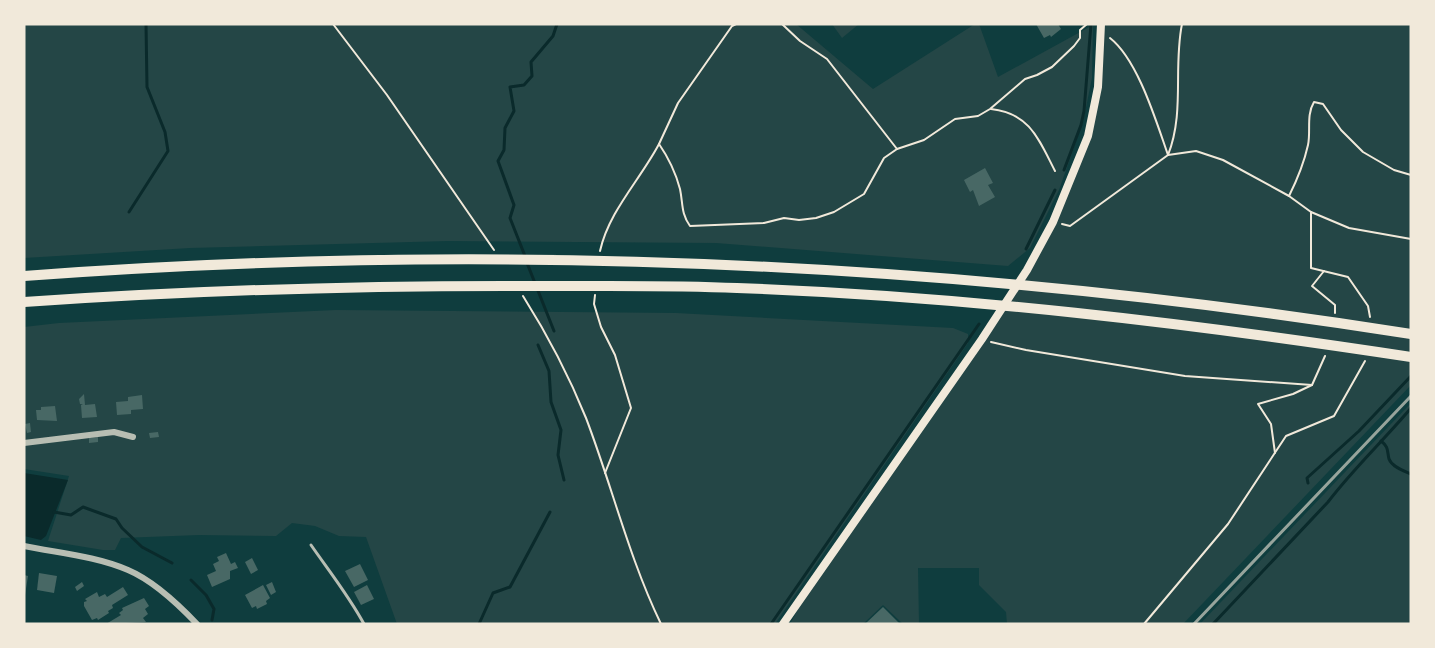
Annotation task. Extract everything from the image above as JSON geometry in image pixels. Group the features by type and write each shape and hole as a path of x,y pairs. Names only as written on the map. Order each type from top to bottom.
{"highway":[{"path":"24,276 242,262 449,258 629,260 805,268 1051,287 1203,304 1411,334"},
{"path":"24,303 163,293 448,286 736,288 972,303 1134,319 1411,357"}],"main road":[{"path":"783,624 982,339 1027,270 1053,222 1088,136 1098,87 1102,28"}],"street":[{"path":"24,443 114,432 133,436"},
{"path":"24,546 97,560 131,570 181,608 197,624"}],"lane":[{"path":"311,545 353,604 364,624"}],"path":[{"path":"333,24 387,96"},
{"path":"659,144 678,103 732,26 736,24"},
{"path":"783,24 800,41 827,59 897,149 924,140 955,119 978,116 990,109 1025,79 1052,67 1074,46 1080,38 1080,30 1087,24"},
{"path":"1168,155 1178,120 1178,44 1182,24"},
{"path":"1102,28 1119,45 1148,96 1168,155"},
{"path":"1289,196 1299,175 1308,144 1311,107 1314,102 1323,104 1341,130 1363,152 1394,170 1411,175"},
{"path":"990,109 1003,110 1020,117 1041,143 1055,171"},
{"path":"1053,222 1070,226 1168,155 1196,151 1223,160 1289,196 1311,212 1349,228 1411,239"},
{"path":"1311,212 1311,268 1348,277 1368,306 1372,324"},
{"path":"982,339 1026,350 1185,376 1312,385 1293,394 1258,404 1271,424 1275,453"},
{"path":"1144,624 1228,524 1286,436 1334,416 1365,361"},
{"path":"605,473 618,516 662,624"}],"shaded area":[{"path":"24,24 796,24 873,89 975,24 979,24 998,77 1093,25 1092,78 1083,122 1059,190 1030,248 1008,266 716,243 448,241 190,248 24,258"},
{"path":"832,24 859,24 842,38"},
{"path":"1105,24 1411,24 1411,385 1183,624 1007,624 1006,612 979,585 979,568 918,568 919,624 903,624 883,605 863,624 790,624 815,577 1027,270 1088,136"},
{"path":"336,310 676,313 953,328 968,334 968,343 775,624 397,624 366,537 339,536 315,526 292,523 276,536 199,535 121,538 115,550 48,541 69,476 24,469 24,327 59,323"},
{"path":"1411,403 1411,624 1200,624"},
{"path":"24,473 68,480 46,536 41,540 24,536"}],"building":[{"path":"1036,24 1058,24 1061,29 1051,37 1050,35 1044,38"},
{"path":"985,168 993,183 988,185 995,197 979,206 973,190 970,192 964,180"},
{"path":"84,394 85,405 95,404 97,417 82,418 81,405 83,404 80,404 79,399"},
{"path":"142,395 143,409 131,410 131,414 117,415 116,402 128,401 128,397"},
{"path":"55,406 57,421 37,420 36,410 41,410 41,407"},
{"path":"30,423 31,432 27,433 25,424"},
{"path":"158,432 159,437 150,438 149,433"},
{"path":"98,437 98,442 89,443 89,438"},
{"path":"226,553 231,564 235,562 238,568 230,571 230,579 212,587 207,575 216,571 213,564 219,561 217,557"},
{"path":"252,558 258,570 251,574 245,562"},
{"path":"360,564 368,580 354,587 345,571"},
{"path":"39,573 57,576 54,593 37,590"},
{"path":"24,575 28,576 25,595 24,595"},
{"path":"82,582 84,586 77,591 75,587"},
{"path":"272,582 276,592 271,595 266,585"},
{"path":"263,585 270,598 266,601 267,604 257,609 256,606 252,608 245,595"},
{"path":"367,585 374,599 361,605 354,592"},
{"path":"123,587 128,595 112,605 113,608 108,611 109,613 98,620 97,618 92,620 84,606 84,602 87,601 85,599 97,592 99,597 105,594 107,597"},
{"path":"144,598 149,606 145,609 148,614 143,618 146,622 106,624 121,615 119,613 123,610 122,608"},
{"path":"883,607 900,624 865,624"}],"waterway":[{"path":"129,212 168,151 165,132 147,87 146,24"},
{"path":"525,256 510,218 514,205 498,161 504,150 505,128 514,111 510,87 524,85 532,76 531,62 553,36 557,24"},
{"path":"1064,170 1084,111 1091,24"},
{"path":"1026,249 1055,190"},
{"path":"527,263 554,331"},
{"path":"771,624 979,324"},
{"path":"538,345 549,371 551,402 561,430 558,455 564,480"},
{"path":"1308,483 1307,478 1359,431 1411,376"},
{"path":"1213,624 1328,502 1411,408"},
{"path":"1381,441 1387,447 1389,459 1393,464 1411,474"},
{"path":"54,512 71,515 83,507 116,519 142,547 172,563"},
{"path":"479,624 493,593 510,587 550,512"},
{"path":"191,580 206,595 214,609 212,620"}],"railway":[{"path":"1194,624 1411,396"}]}
